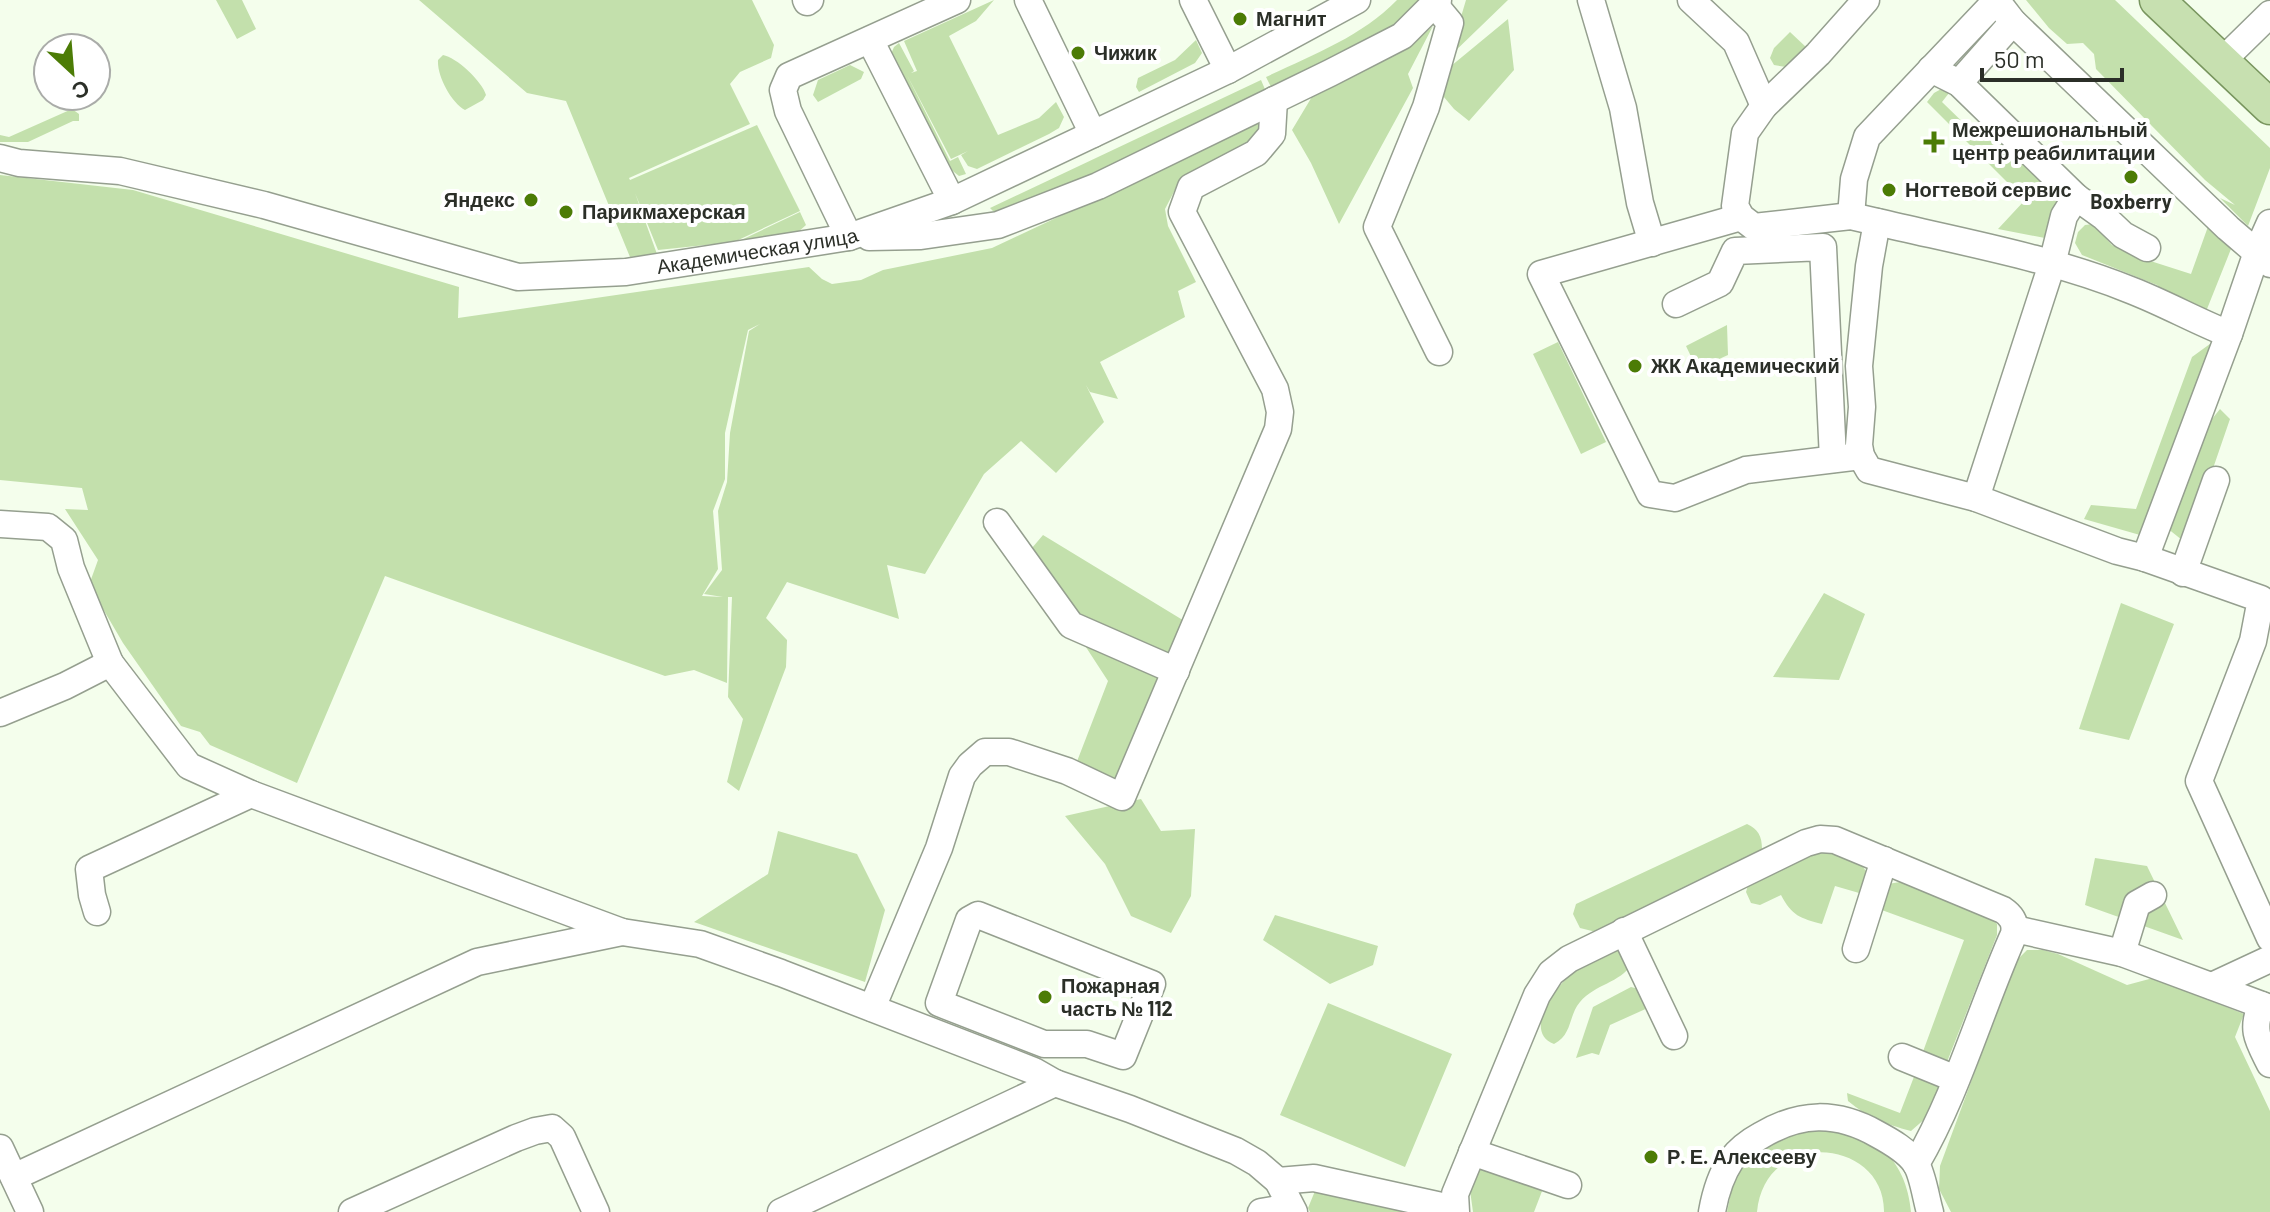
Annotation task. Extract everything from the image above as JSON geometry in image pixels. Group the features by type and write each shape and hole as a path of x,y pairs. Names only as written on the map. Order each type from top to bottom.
{"main road":[{"path":"2157,0 2270,107"}],"street":[{"path":"1028,0 1093,134"},
{"path":"1193,0 1228,70"},
{"name":"Академическая улица","path":"0,158 19,163 120,171 264,205 518,277 626,272 849,237 952,201 1228,70 1357,0"},
{"path":"1591,0 1623,108 1640,203 1652,243"},
{"path":"1691,0 1736,42 1764,106"},
{"path":"1866,0 1818,54 1764,106 1745,133 1735,206 1741,217 1754,227 1851,216 1877,222 2052,264 2133,291 2229,334"},
{"path":"1851,216 1854,179 1867,137 1996,0 2013,22 2263,258"},
{"path":"943,3 789,76 783,90 788,111 849,237 921,236 998,225 1098,186 1402,36 1436,2 1450,23 1426,107 1377,227 1439,352"},
{"path":"2222,61 2270,14"},
{"path":"1959,83 2013,22"},
{"path":"870,40 952,201"},
{"path":"1931,69 1959,83 2076,197 2123,235 2147,248"},
{"path":"872,1008 939,848 962,776 985,752 1009,752 1067,771 1122,797 1278,429 1280,412 1275,389 1182,212 1191,187 1256,153 1272,134 1274,100"},
{"path":"1976,498 2052,264 2064,216 2076,197"},
{"path":"1741,217 1541,274 1650,494 1675,498 1746,470 1861,456"},
{"path":"1877,222 1869,266 1859,366 1862,407 1859,445 1869,470 1976,498 2117,551 2261,599 2261,644 2199,781 2270,938"},
{"path":"2145,558 2229,334 2263,258 2270,223"},
{"path":"1676,304 1720,283 1735,251 1823,247 1833,459"},
{"path":"2183,573 2216,480"},
{"path":"997,522 1071,625 1176,671"},
{"path":"0,524 48,527 64,540 71,568 110,663 189,766 251,794 622,932 700,944 1236,1151 1257,1163 1278,1181 1292,1210 1261,1212"},
{"path":"0,713 110,663"},
{"path":"97,912 89,869 251,794"},
{"path":"1278,1181 1314,1178 1455,1211 1455,1194 1537,995 1551,973 1569,959 1624,931 1820,839 1835,840 1884,860 2003,910 2012,918 2015,929 1934,1134 1916,1164"},
{"path":"1856,949 1884,860"},
{"path":"2122,953 2137,904 2153,895"},
{"path":"978,915 1152,984 1123,1056 1087,1044 1044,1044 939,1003 972,917 978,915"},
{"path":"2015,929 2122,953 2265,1006 2256,1018 2256,1035 2270,1064"},
{"path":"1624,931 1674,1036"},
{"path":"14,1177 477,962 622,932"},
{"path":"2212,986 2270,959"},
{"path":"1044,1044 1045,1077"},
{"path":"1902,1057 1956,1079"},
{"path":"781,1212 1045,1077"},
{"path":"1712,1212 1720,1181 1732,1160 1749,1142 1779,1124 1814,1117 1859,1124 1904,1152 1916,1164 1930,1212"},
{"path":"352,1212 516,1138 552,1128 562,1137 596,1212"},
{"path":"0,1148 30,1212"},
{"path":"1472,1152 1568,1185"}],"green space":[{"path":"216,0 242,0 256,29 237,39"},
{"path":"419,0 752,0 774,45 771,58 740,72 730,84 750,124 629,178 757,125 800,211 734,242 658,250 635,193 657,254 630,257 566,101 527,93"},
{"path":"994,0 976,21 949,36 998,135 1039,118 1056,102 1064,117 1059,128 1049,134 977,169 968,166 961,155 968,151 951,159 907,75 950,161 958,157 966,174 959,176 949,168 891,54 899,43 914,71 911,73 917,71 904,41"},
{"path":"1397,0 1428,0 1392,32 1273,91 1266,77 1352,35"},
{"path":"1466,0 1508,0 1449,57"},
{"path":"2026,0 2115,0 2270,148 2270,168 2248,226 2220,198 2235,205 2205,180 2096,69 2094,54 2083,43 2067,44"},
{"path":"1508,19 1514,70 1469,121 1438,90 1445,71"},
{"path":"1433,26 1408,74 1413,88 1339,224 1292,130 1313,95 1408,48"},
{"path":"1790,32 1807,48 1786,67 1774,65 1770,58 1774,48"},
{"path":"1196,40 1202,53 1195,63 1139,92 1136,87 1138,78 1175,60"},
{"path":"443,55 455,60 474,77 484,89 486,95 483,100 465,110 455,101 440,73 438,60"},
{"path":"850,65 864,72 861,79 818,102 813,95 818,80"},
{"path":"1261,80 1267,94 1000,218 990,208"},
{"path":"1943,88 1949,93 1942,102 1975,134 1989,140 1996,135 2060,204 2045,238 1998,229 2025,200 1927,102"},
{"path":"65,112 79,114 79,121 28,142 0,142 0,135 9,137"},
{"path":"1258,123 1258,139 1177,186 1165,209 1168,226 1196,282 1178,291 1185,317 1100,362 1118,399 1090,392 1086,385 1104,422 1056,473 1021,441 984,474 925,574 887,565 899,619 787,582 766,618 787,640 786,667 739,791 727,782 743,719 728,697 732,597 728,597 727,683 694,670 665,676 385,576 297,783 210,745 200,732 181,726 123,643 89,585 98,560 65,509 88,510 82,488 0,480 0,175 133,190 459,287 458,318 809,267 832,284 861,280 883,270 992,248","holes":["760,324 749,331 730,433 727,482 718,511 722,570 704,594 723,597 702,596 718,569 713,511 725,479 725,433 748,330"]},
{"path":"800,212 806,225 797,233 735,243"},
{"path":"2210,221 2233,244 2205,314 2176,303 2157,285 2082,255 2075,243 2078,232 2085,225 2093,224 2112,245 2191,274"},
{"path":"1727,325 1728,355 1697,369 1686,346"},
{"path":"2214,341 2140,535 2084,519 2091,505 2136,509 2192,357"},
{"path":"1558,342 1606,442 1581,454 1533,354"},
{"path":"2220,409 2230,419 2187,544 2167,528 2204,429"},
{"path":"1043,535 1186,622 1120,785 1076,764 1108,681 1026,555"},
{"path":"1824,593 1865,614 1839,680 1773,677"},
{"path":"2121,603 2174,624 2129,740 2079,729"},
{"path":"1141,799 1161,831 1195,829 1191,896 1171,933 1131,916 1105,864 1065,816"},
{"path":"1747,824 1757,831 1761,840 1762,849 1755,856 1596,932 1580,928 1573,914 1576,904"},
{"path":"778,831 857,854 885,910 865,982 694,922 768,874"},
{"path":"1818,849 1855,856 1871,878 1866,895 1835,886 1822,924 1797,915 1781,895 1760,905 1751,903 1746,892 1749,882"},
{"path":"2095,858 2147,866 2183,940 2085,905"},
{"path":"1900,882 1990,916 1997,924 1997,935 1945,1067 1921,1057 1964,940 1879,909 1888,884"},
{"path":"1275,915 1378,946 1373,965 1330,984 1263,940"},
{"path":"1620,949 1632,964 1627,970 1580,1002 1560,1040 1554,1044 1545,1038 1541,1019 1558,988 1578,968"},
{"path":"2027,950 2058,954 2127,985 2153,978 2244,1014 2235,1037 2270,1111 2270,1212 1951,1212 1939,1189 1940,1166 2012,971"},
{"path":"1631,987 1643,990 1650,1007 1610,1025 1599,1055 1592,1053 1576,1058 1593,1007"},
{"path":"1328,1003 1452,1054 1405,1167 1280,1115"},
{"path":"1917,1069 1942,1080 1927,1117 1911,1131 1878,1120 1848,1101 1847,1093 1900,1113"},
{"path":"1832,1125 1867,1139 1892,1159 1905,1184 1911,1212 1884,1212 1879,1187 1866,1169 1846,1157 1824,1152 1801,1155 1780,1166 1765,1185 1757,1212 1727,1212 1733,1183 1745,1161 1784,1131"},
{"path":"1485,1165 1544,1186 1534,1212 1473,1212 1469,1183 1473,1171"},
{"path":"1315,1191 1412,1212 1310,1212 1308,1208"}],"place":[{"name":"Магнит","path":"1240,19"},
{"name":"Чижик","path":"1078,53"},
{"name":"Межрешиональный центр реабилитации","path":"1934,142"},
{"name":"Boxberry","path":"2131,177"},
{"name":"Ногтевой сервис","path":"1889,190"},
{"name":"Яндекс","path":"531,200"},
{"name":"Парикмахерская","path":"566,212"},
{"name":"ЖК Академический","path":"1635,366"},
{"name":"Пожарная часть № 112","path":"1045,997"},
{"name":"Р. Е. Алексееву","path":"1651,1157"}]}
